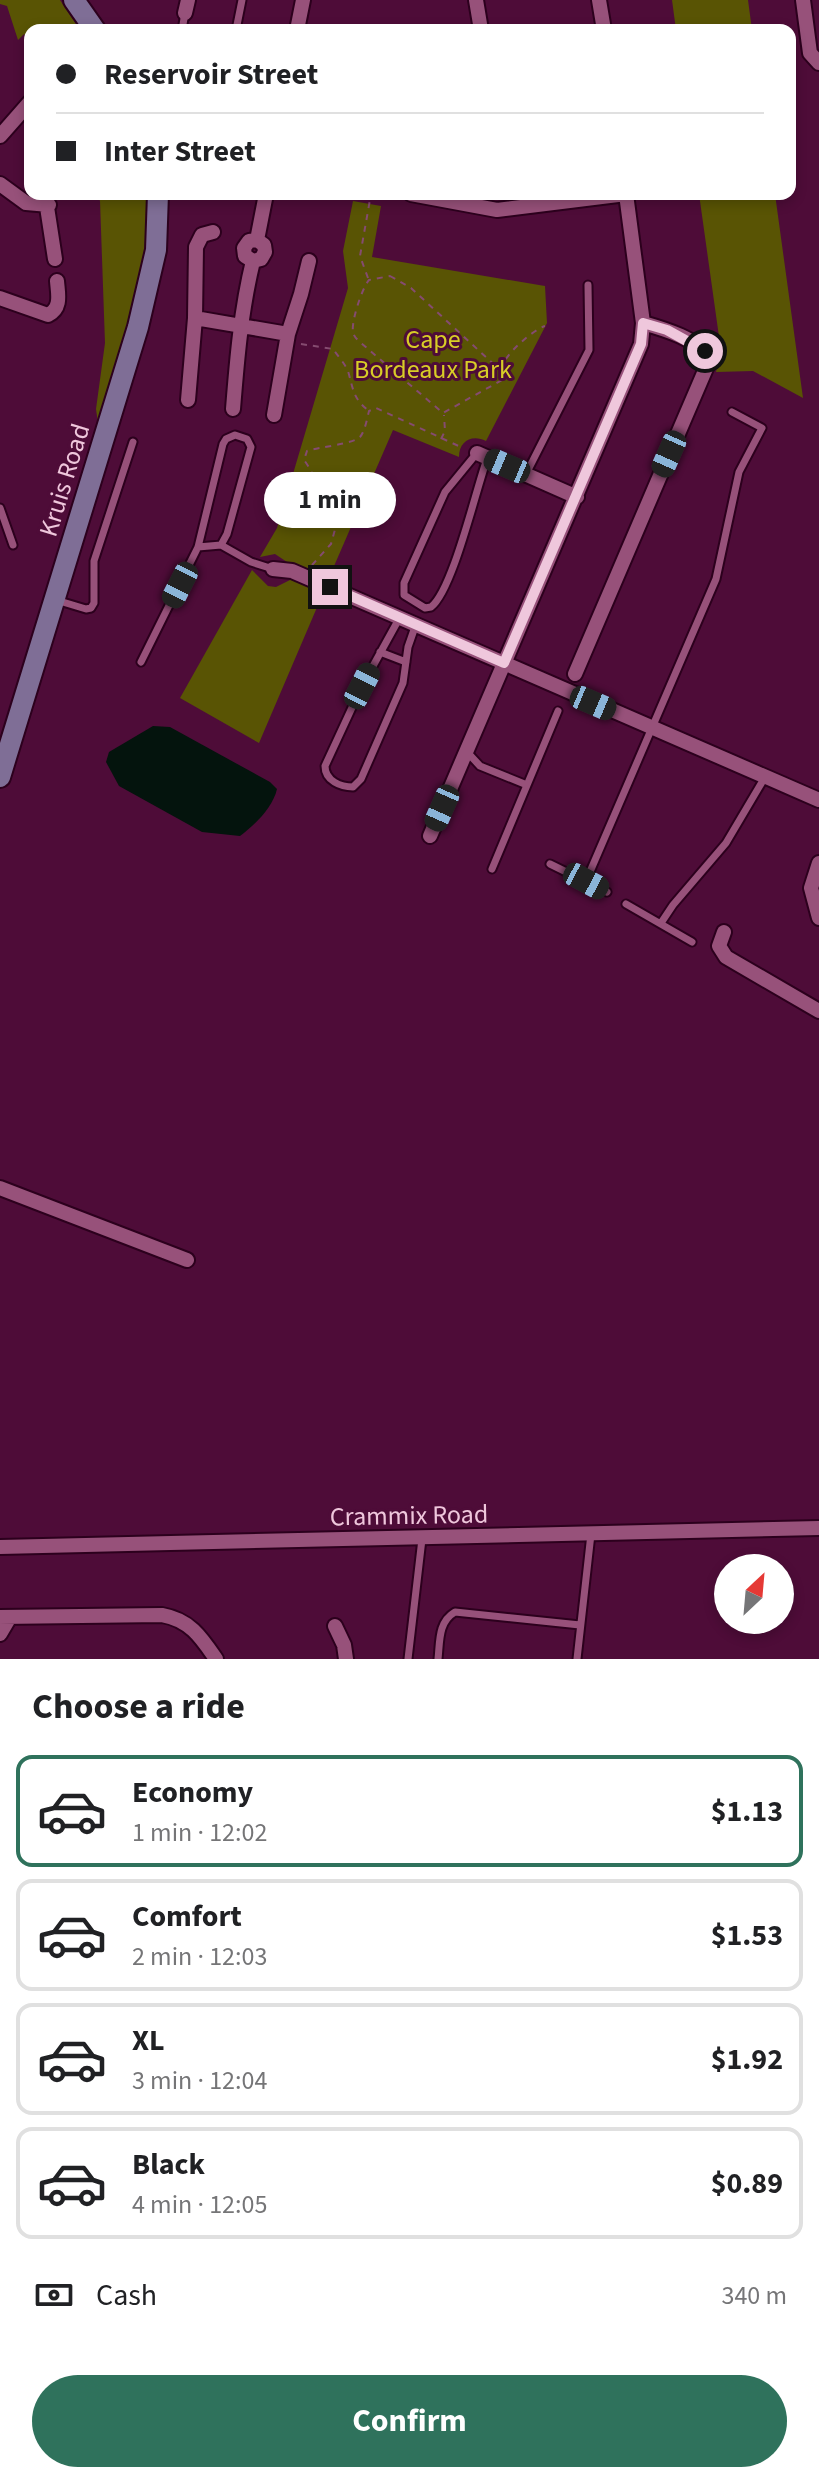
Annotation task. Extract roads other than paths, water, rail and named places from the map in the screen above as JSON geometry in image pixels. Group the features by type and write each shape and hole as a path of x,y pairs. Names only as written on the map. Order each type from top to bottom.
{"street":[{"path":"74,0 91,24"},
{"path":"298,24 303,0"},
{"path":"476,0 480,24"},
{"path":"599,0 603,24"},
{"path":"803,0 810,53 819,63"},
{"path":"0,136 24,109"},
{"path":"0,184 26,203 47,200 55,259"},
{"name":"Kruis Road","path":"0,777 138,327 156,250 158,200"},
{"path":"233,409 240,325 253,261 245,256 244,248 249,241 257,240 265,200"},
{"path":"446,200 505,210 581,200"},
{"path":"504,200 505,210"},
{"path":"430,836 641,344 643,323 627,200"},
{"path":"188,400 197,242 202,235 213,232"},
{"path":"274,415 288,334 309,261"},
{"path":"0,298 48,315 56,310 58,303 57,281"},
{"path":"195,318 288,334"},
{"path":"575,674 710,359 705,351 667,330 643,323"},
{"path":"482,456 577,497"},
{"path":"273,569 292,571 819,800"},
{"path":"819,863 811,888 819,918"},
{"path":"724,932 719,946 726,957 816,1004"},
{"path":"0,1188 187,1260"},
{"name":"Crammix Road","path":"0,1547 819,1528"},
{"path":"0,1634 5,1617 162,1615 176,1618 197,1631 216,1659"},
{"path":"335,1626 344,1645 346,1659"}],"lane":[{"path":"237,24 242,0"},
{"path":"526,474 589,350 588,285"},
{"path":"586,881 716,579 739,472 762,428 732,412"},
{"path":"141,662 198,547 223,444 235,435 247,439 251,447 227,534 221,545"},
{"path":"54,599 86,609 94,603 94,561 133,442"},
{"path":"482,456 471,516 440,596 431,607 425,608 404,595 404,583 445,492 482,456"},
{"path":"0,508 13,545"},
{"path":"198,547 221,545 251,562 273,569"},
{"path":"400,617 325,766 329,778 335,783 353,787 361,779 403,683 416,624"},
{"path":"380,652 406,662"},
{"path":"492,869 558,711"},
{"path":"467,752 480,766 527,785"},
{"path":"661,923 673,905 715,859 765,777"},
{"path":"550,864 607,892"},
{"path":"626,904 692,942"},
{"path":"577,1659 591,1534"},
{"path":"408,1659 422,1539"},
{"path":"438,1659 442,1626 446,1618 455,1612 580,1625"}],"park label":[{"name":"Cape Bordeaux Park","path":"433,354"}]}
